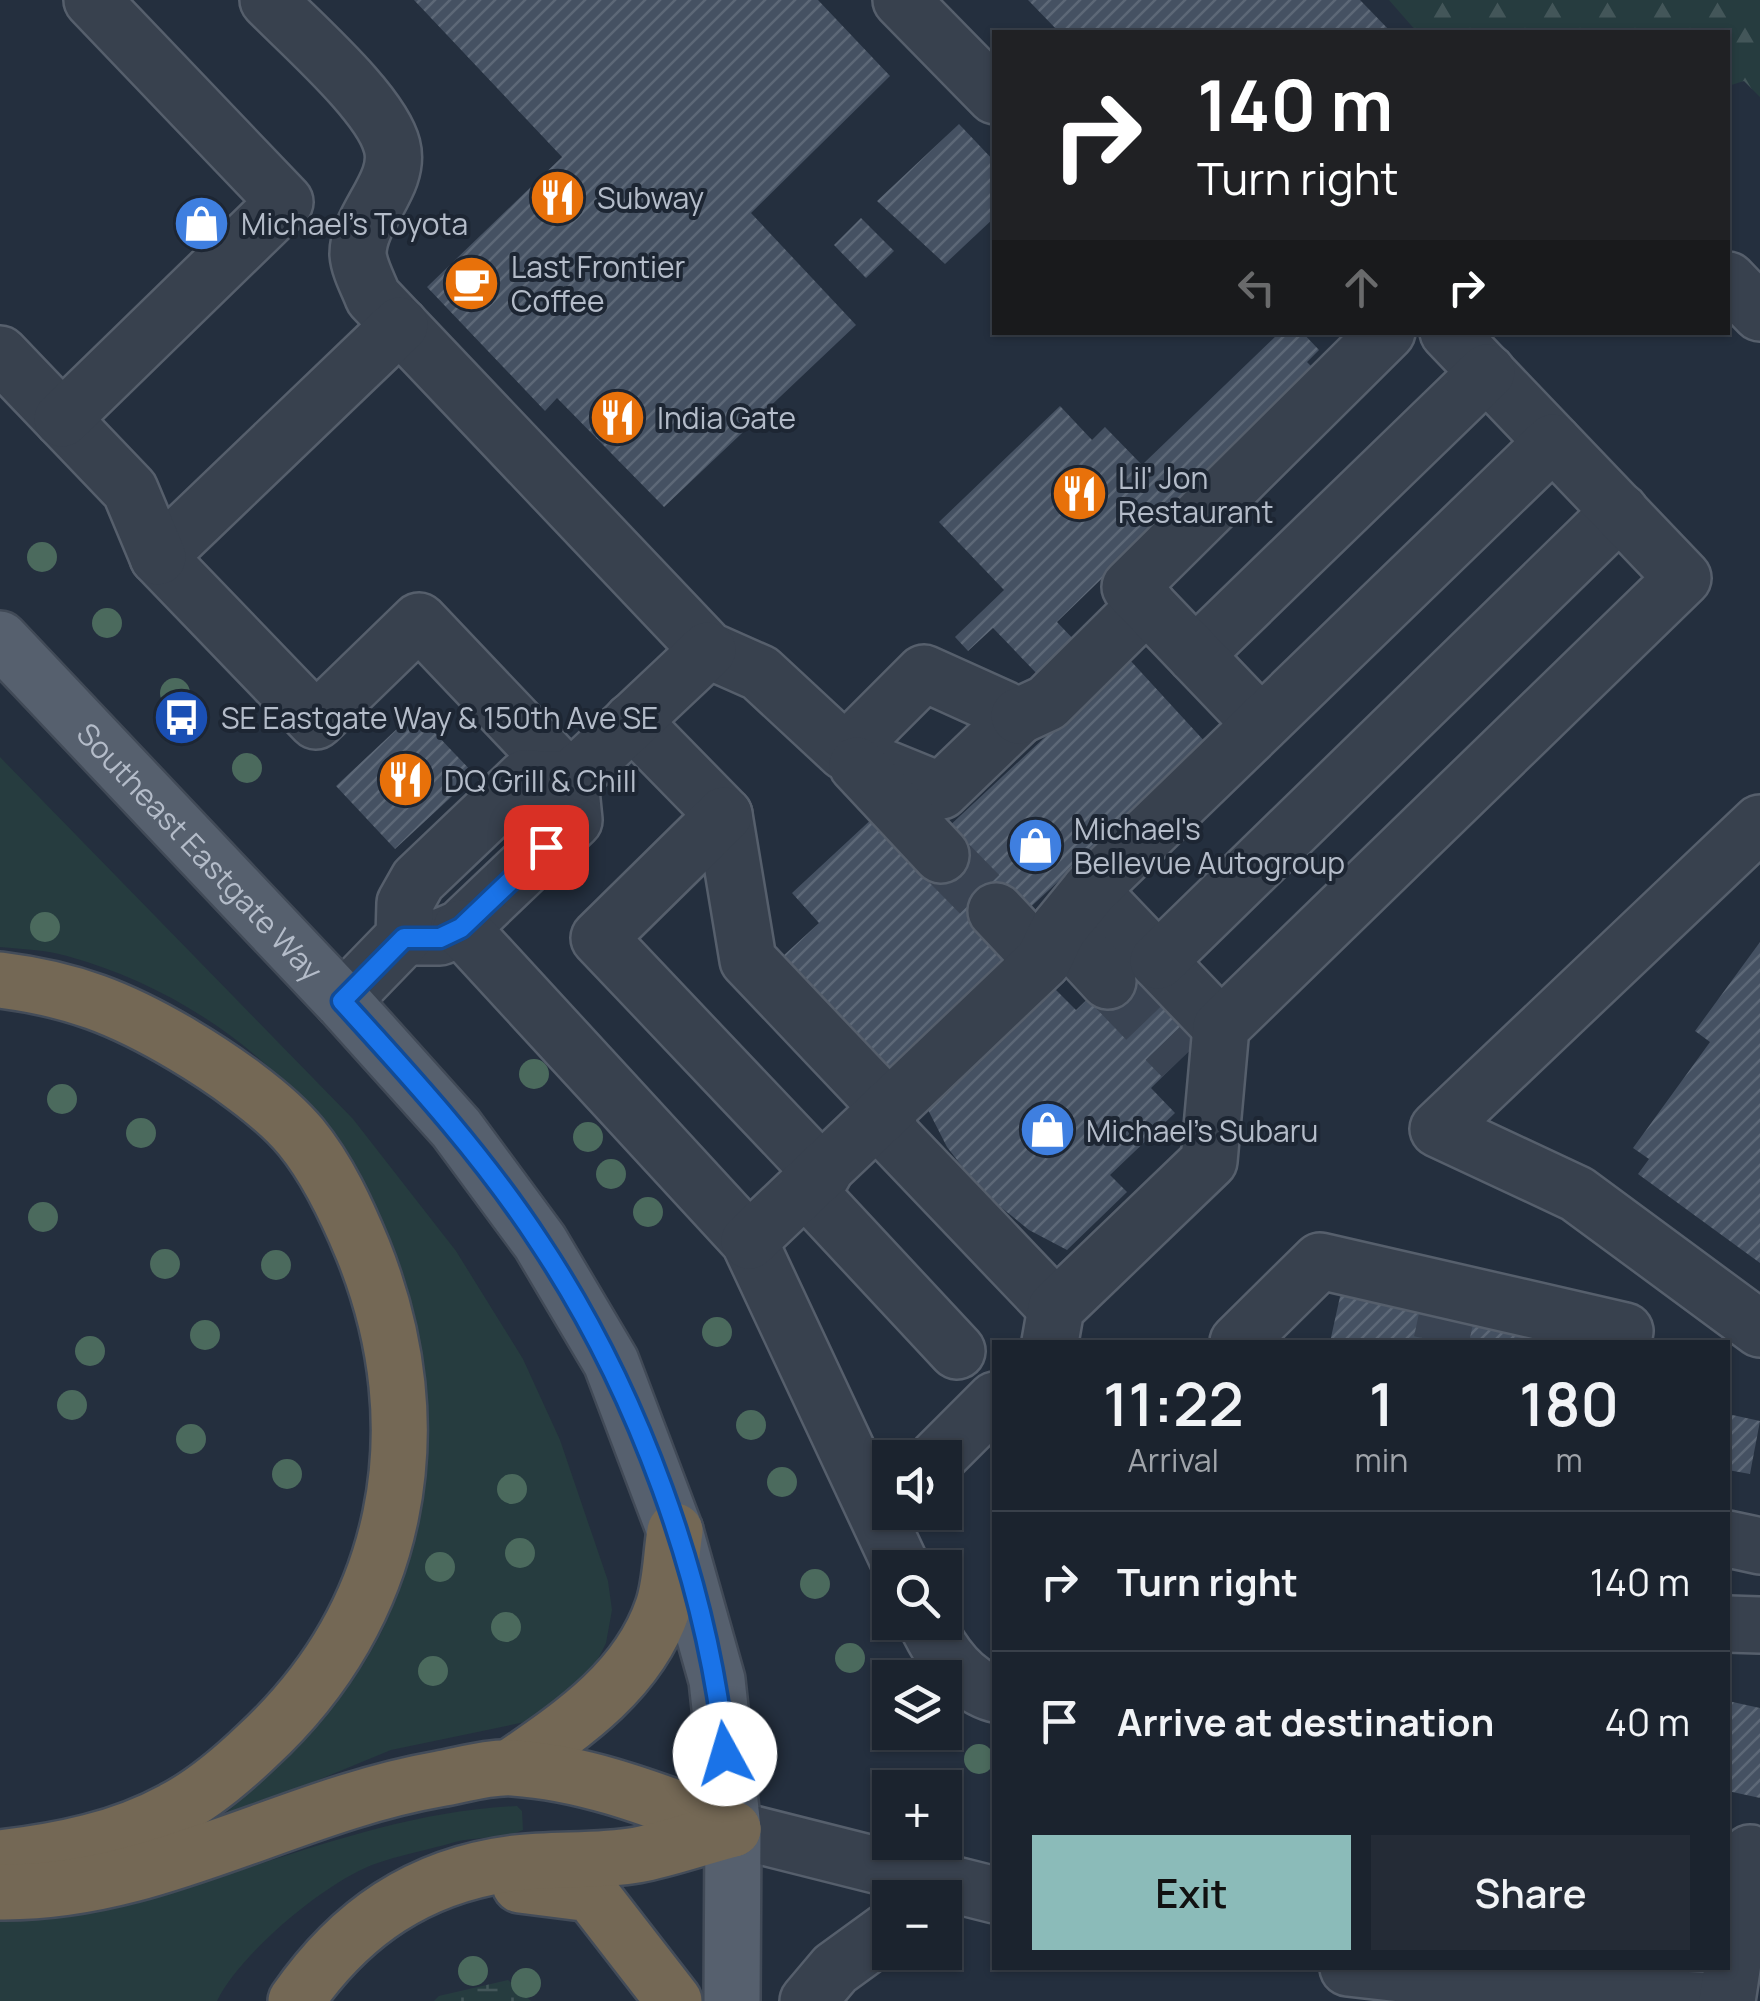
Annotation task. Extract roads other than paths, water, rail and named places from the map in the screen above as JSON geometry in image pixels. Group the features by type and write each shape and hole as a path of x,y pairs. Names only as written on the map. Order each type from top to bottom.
{"highway":[{"path":"0,980 33,984 122,1009 215,1064 300,1136 347,1211 384,1303 398,1392 398,1482 375,1577 333,1662 287,1719 230,1771 176,1809 129,1831 47,1853 0,1858"},
{"path":"511,1767 616,1686 642,1650 664,1606 675,1530"},
{"path":"0,1892 52,1893 140,1875 408,1785 511,1767 606,1783 733,1829"},
{"path":"296,2001 356,1930 393,1902 427,1884 512,1864 636,1855 733,1829"},
{"path":"427,1884 539,1886 591,1894 674,2001"}],"main road":[{"name":"Southeast Eastgate Way","path":"0,639 342,1001 456,1128 540,1242 612,1362 675,1530 718,1680 733,1829 732,2001"}],"street":[{"path":"62,419 285,202 92,0"},
{"path":"268,0 380,117 394,149 388,182 359,238 358,259 373,298 708,650 760,673 845,752 941,854"},
{"path":"901,0 992,93"},
{"path":"1730,282 1760,313"},
{"path":"158,557 400,325"},
{"path":"1261,724 1130,587 1384,335"},
{"path":"1207,1060 1684,578 1451,335"},
{"path":"0,354 130,490 158,557 316,721 419,621 570,780 574,820 461,928 440,938 404,938"},
{"path":"1196,655 1487,372"},
{"path":"749,1242 884,1116 1261,724 1553,442"},
{"path":"1158,961 1620,511"},
{"path":"845,752 941,791 1020,716 1047,702 1147,604"},
{"path":"342,1001 404,938 405,903 418,880 525,778 570,780 708,650"},
{"path":"845,752 924,673 1020,716"},
{"path":"632,720 724,815 748,960 876,1095 893,1137 1054,1325 1209,1161 1207,1060 1158,961 1064,926 996,911"},
{"path":"724,815 600,938 815,1182 957,1351"},
{"path":"1760,823 1438,1129 1577,1194 1760,1329"},
{"path":"1064,926 1108,980"},
{"path":"461,928 749,1242 872,1486"},
{"path":"1240,1340 1320,1262 1449,1302 1625,1331"},
{"path":"955,1440 992,1403"},
{"path":"1730,1539 1760,1546"},
{"path":"1730,1624 1760,1625"},
{"path":"934,1640 940,1652 982,1690 992,1693"},
{"path":"733,1829 992,1895"},
{"path":"1727,2001 1750,1853"},
{"path":"962,1905 992,1904"},
{"path":"808,2001 835,1969 872,1942"},
{"path":"1328,2001 1331,1970"},
{"path":"1374,1970 1714,2001"}],"tunnel":[{"path":"941,855 996,911"},
{"path":"1108,981 1182,1058"},
{"path":"1441,1340 1447,1314"}],"place":[{"name":"Subway","path":"558,197"},
{"name":"Michael's Toyota","path":"202,223"},
{"name":"Last Frontier Coffee","path":"472,283"},
{"name":"India Gate","path":"618,417"},
{"name":"Lil' Jon Restaurant","path":"1079,494"},
{"name":"SE Eastgate Way & 150th Ave SE","path":"182,717"},
{"name":"DQ Grill & Chill","path":"405,780"},
{"name":"Michael's Bellevue Autogroup","path":"1035,845"},
{"name":"Michael's Subaru","path":"1047,1130"}]}
